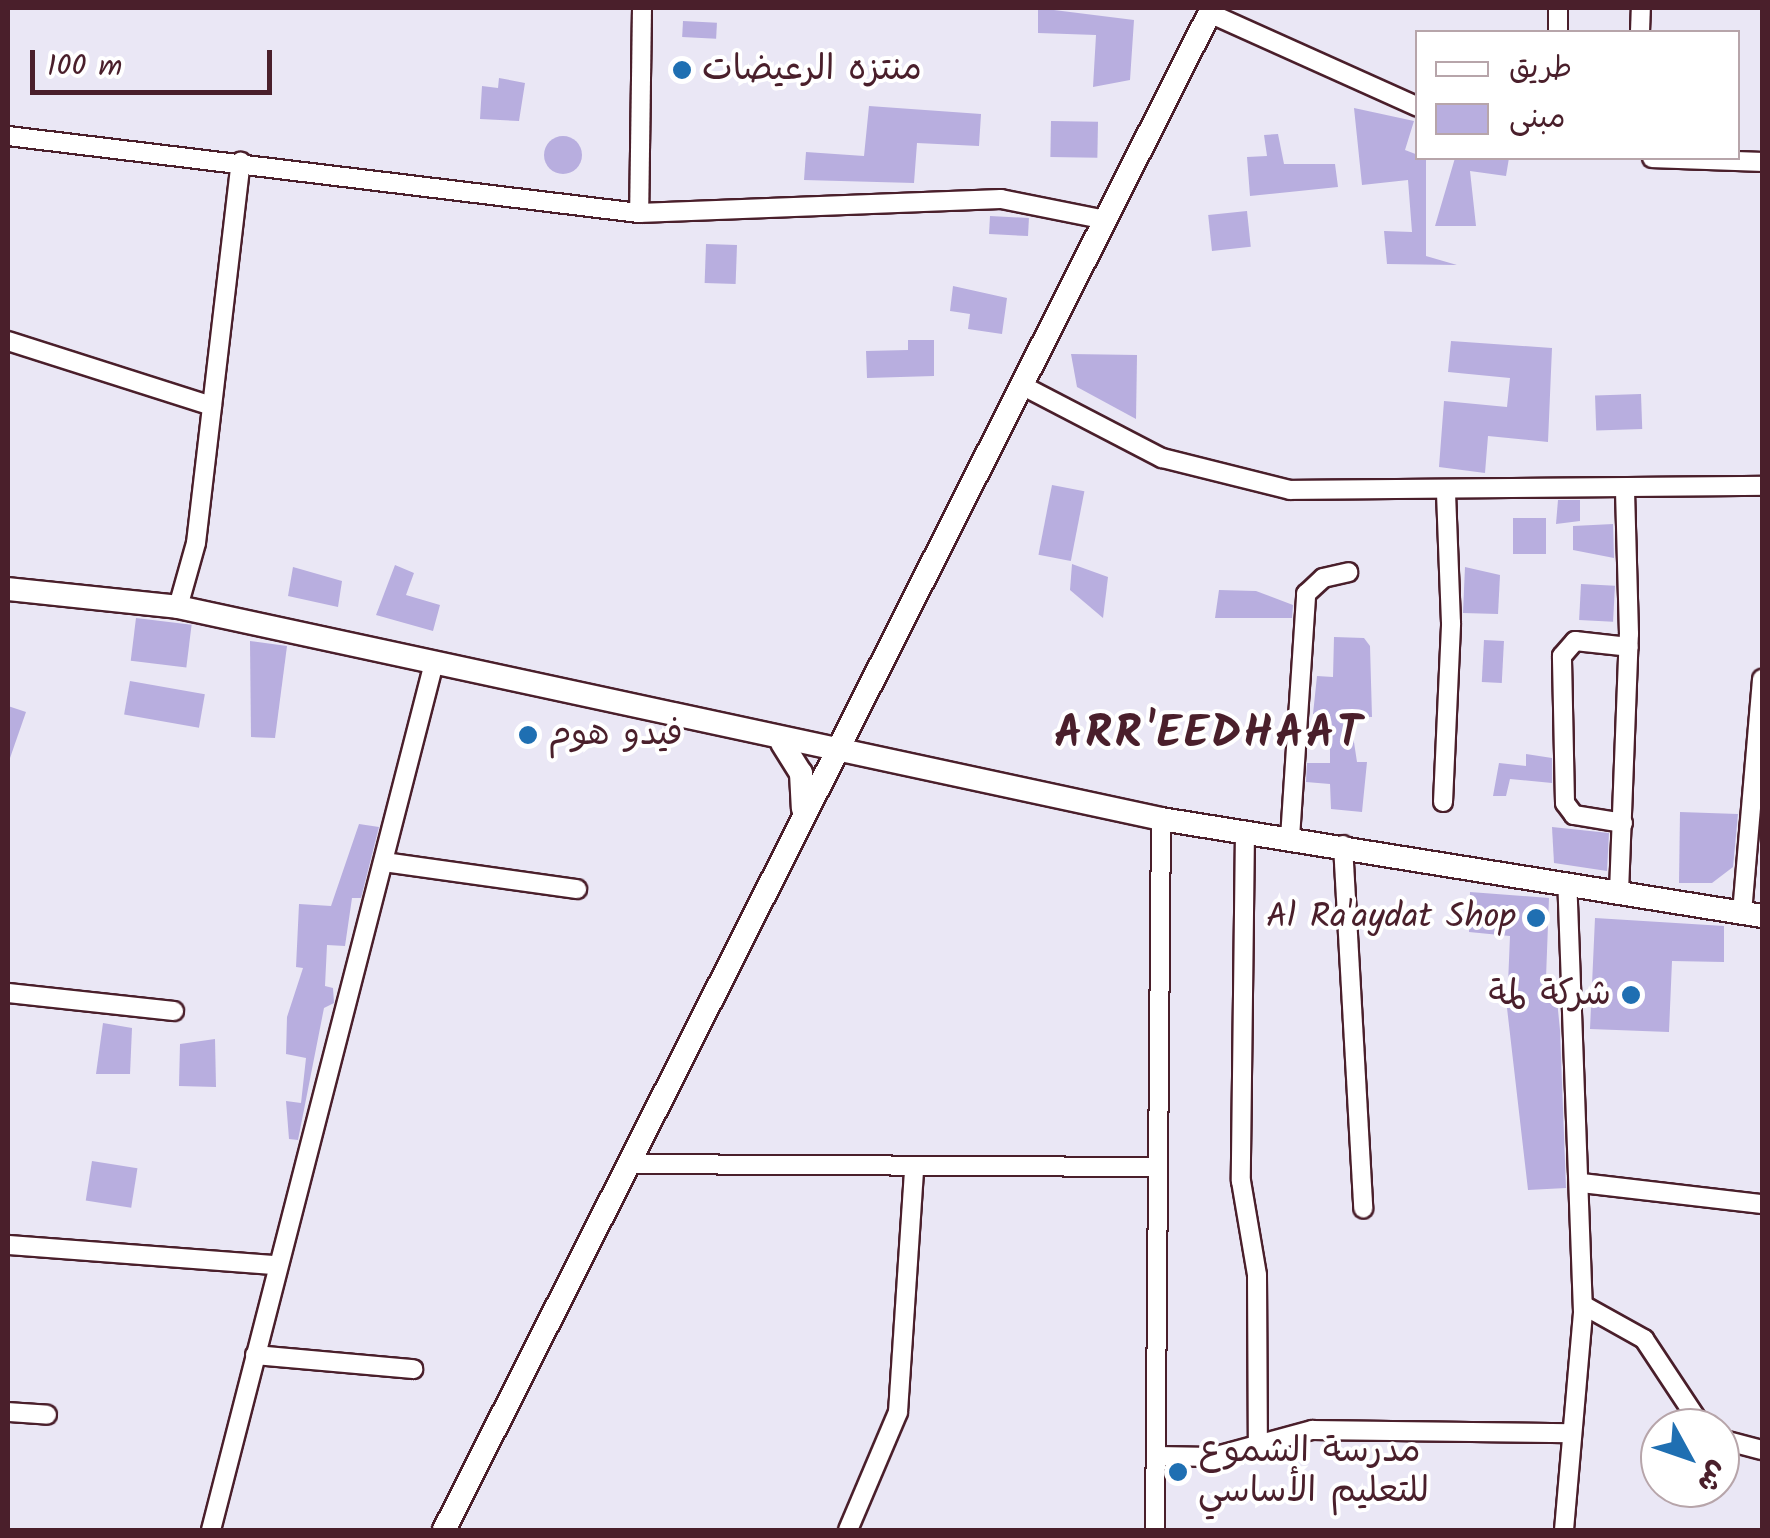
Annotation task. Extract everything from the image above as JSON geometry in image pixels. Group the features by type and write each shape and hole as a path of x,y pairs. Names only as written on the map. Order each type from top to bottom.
{"street":[{"path":"638,213 642,8"},
{"path":"444,1530 630,1164 804,808 1023,386 1210,10 1415,107"},
{"path":"8,136 638,213 1001,199 1106,220"},
{"path":"1707,160 1762,162"},
{"path":"178,607 196,543 241,162"},
{"path":"8,342 212,406"},
{"path":"1023,386 1162,458 1290,490 1762,486"},
{"path":"1619,892 1629,647 1625,488"},
{"path":"1443,802 1452,623 1446,491"},
{"path":"1290,838 1306,594 1323,578 1348,572"},
{"path":"8,589 178,607 782,743 1160,818 1752,914 1762,679"},
{"path":"1624,823 1574,815 1565,802 1562,656 1575,641 1629,647"},
{"path":"210,1530 434,664"},
{"path":"782,743 797,762 804,808"},
{"path":"1155,1530 1160,818"},
{"path":"1245,832 1242,1181 1257,1275 1258,1442"},
{"path":"1343,845 1363,1208"},
{"path":"384,862 577,889"},
{"path":"1564,1530 1582,1305 1582,1183 1567,882"},
{"path":"8,993 174,1011"},
{"path":"630,1164 914,1170 1158,1167"},
{"path":"848,1530 898,1412 914,1170"},
{"path":"1582,1183 1762,1204"},
{"path":"8,1245 277,1266"},
{"path":"1582,1305 1616,1317 1644,1339 1689,1408"},
{"path":"255,1355 412,1369"},
{"path":"8,1412 46,1415"},
{"path":"1157,1456 1213,1457 1258,1442 1368,1428 1570,1433"}],"building":[{"path":"1038,8 1134,20 1130,80 1093,87 1096,35 1038,33"},
{"path":"683,21 717,23 716,39 682,37"},
{"path":"499,78 525,83 519,121 480,119 482,86 498,88"},
{"path":"869,106 981,114 979,146 917,143 914,183 804,180 806,152 864,156"},
{"path":"1354,108 1414,121 1405,150 1415,154 1415,160 1426,160 1426,256 1457,265 1387,264 1384,231 1412,232 1408,180 1362,185"},
{"path":"1051,121 1098,122 1097,158 1050,157"},
{"path":"1278,134 1284,164 1335,164 1338,187 1250,196 1247,157 1267,156 1264,135"},
{"path":"563,136 577,141 582,155 577,169 563,174 549,169 544,155 549,141"},
{"path":"1454,160 1509,160 1506,176 1470,171 1476,226 1435,226"},
{"path":"1247,211 1251,247 1212,251 1208,215"},
{"path":"990,216 1029,218 1028,236 989,234"},
{"path":"706,244 737,245 736,284 705,283"},
{"path":"953,286 1007,298 1002,334 968,329 970,314 950,311"},
{"path":"908,340 934,340 934,376 867,378 866,351 908,350"},
{"path":"1451,341 1552,348 1548,442 1488,436 1485,473 1439,467 1444,401 1507,407 1510,378 1448,372"},
{"path":"1071,354 1137,355 1136,419 1077,387"},
{"path":"1641,394 1642,429 1596,431 1595,396"},
{"path":"1052,485 1084,491 1071,561 1038,555"},
{"path":"1558,500 1580,500 1580,521 1556,524"},
{"path":"1513,518 1546,518 1546,554 1513,554"},
{"path":"1613,524 1614,558 1573,550 1573,526"},
{"path":"1072,564 1108,577 1103,618 1070,590"},
{"path":"395,565 414,573 406,595 440,605 433,631 376,615"},
{"path":"293,567 342,581 338,607 288,596"},
{"path":"1465,567 1500,575 1498,614 1463,613"},
{"path":"1581,584 1615,586 1613,622 1579,620"},
{"path":"1219,590 1256,591 1293,605 1292,618 1215,618"},
{"path":"136,618 192,625 186,668 131,661"},
{"path":"1334,637 1364,638 1370,646 1372,717 1350,716 1357,762 1367,762 1362,812 1331,809 1330,784 1306,782 1307,763 1330,763 1330,714 1313,714 1317,676 1333,677"},
{"path":"1484,640 1504,641 1502,683 1482,682"},
{"path":"250,641 287,646 275,738 251,737"},
{"path":"130,681 205,694 199,728 124,714"},
{"path":"8,706 26,712 10,758 8,758"},
{"path":"1526,754 1552,758 1552,783 1510,779 1506,796 1493,796 1499,763 1526,766"},
{"path":"1680,812 1738,814 1733,867 1712,883 1679,883"},
{"path":"359,824 379,827 361,898 352,898 345,946 327,945 325,986 333,988 334,1003 324,1008 298,1140 289,1139 286,1101 301,1103 306,1058 286,1054 287,1017 303,968 296,967 299,904 331,906"},
{"path":"1552,827 1609,833 1607,871 1554,863"},
{"path":"1470,892 1549,898 1546,978 1555,980 1560,1030 1566,1188 1528,1190 1507,1008 1510,936 1469,932"},
{"name":"شركة لمة","path":"1595,918 1724,926 1724,962 1672,961 1669,1032 1590,1029"},
{"path":"103,1023 132,1028 130,1074 96,1074"},
{"path":"215,1039 216,1087 179,1086 180,1044"},
{"path":"92,1161 137,1168 131,1208 86,1201"}],"place":[{"name":"منتزه الرعيضات","path":"682,70"},
{"name":"فيدو هوم","path":"528,735"},
{"name":"Al Ra'aydat Shop","path":"1536,918"},
{"name":"شركة لمة","path":"1631,995"},
{"name":"مدرسة الشموع للتعليم الأساسي","path":"1178,1472"}],"district":[{"name":"ARR'EEDHAAT","path":"1209,736"}]}
